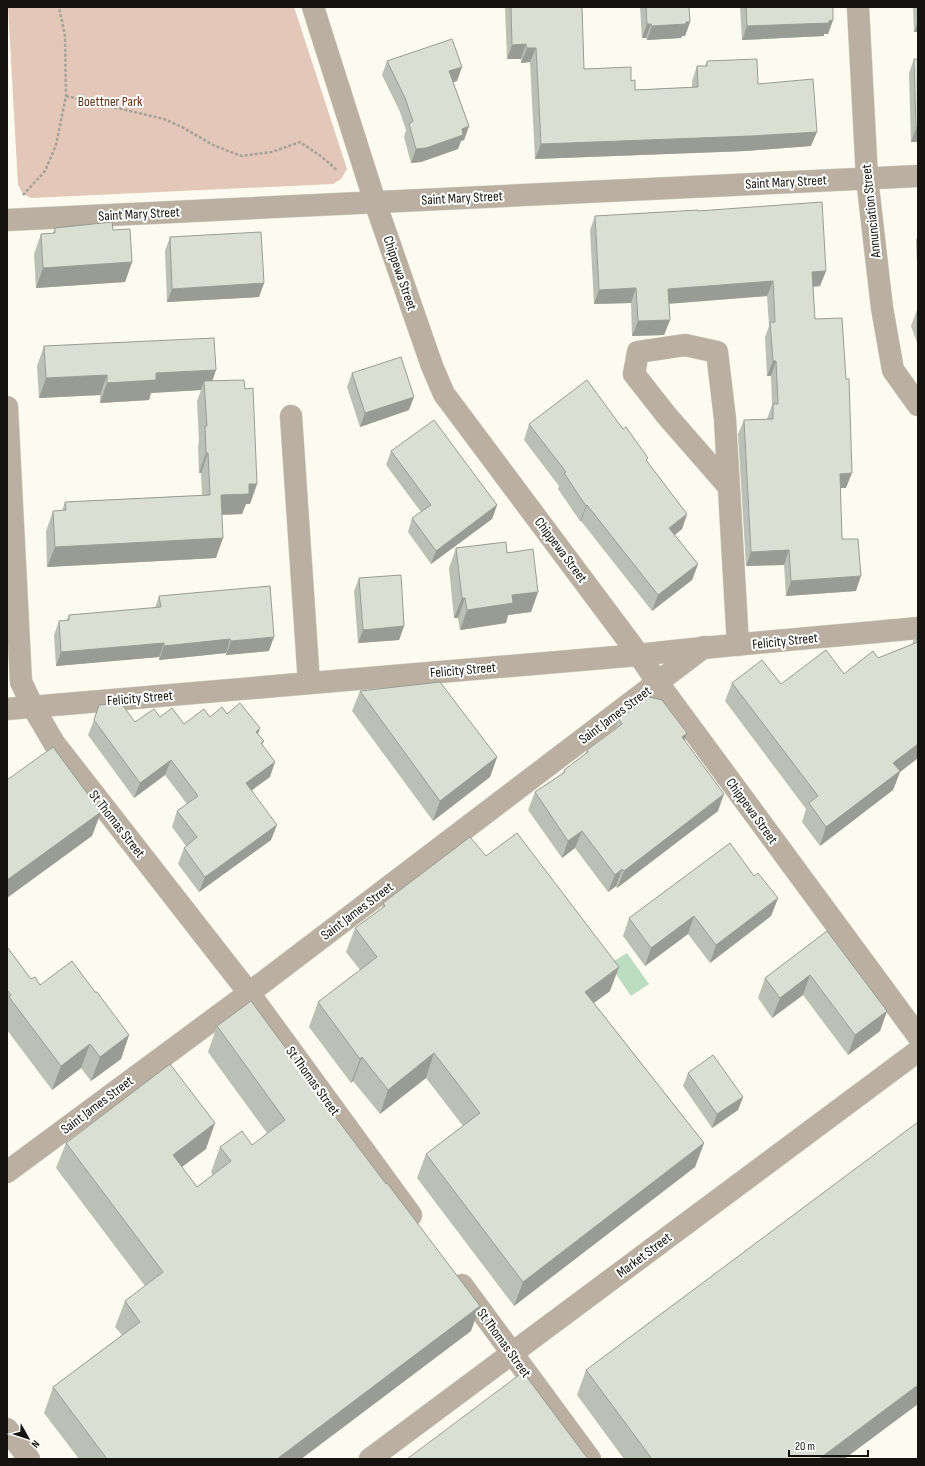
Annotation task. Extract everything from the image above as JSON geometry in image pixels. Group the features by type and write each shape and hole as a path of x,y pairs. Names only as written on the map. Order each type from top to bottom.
{"street":[{"name":"Chippewa Street","path":"313,7 375,202 432,366 444,394 639,655 658,683 918,1036"},
{"name":"Annunciation Street","path":"858,7 867,178 882,308 894,370 918,405"},
{"name":"Saint Mary Street","path":"7,220 918,176"},
{"path":"729,487 667,416 634,374 638,352 685,345 717,352 725,418 729,487 738,645"},
{"name":"St Thomas Street","path":"7,407 21,682 33,707 54,743 249,993 422,1231"},
{"path":"291,416 309,683"},
{"name":"Felicity Street","path":"7,709 639,655 704,647 918,628"},
{"name":"Saint James Street","path":"7,1172 249,993 704,647"},
{"name":"Market Street","path":"370,1459 918,1051"},
{"name":"St Thomas Street","path":"451,1270 590,1459"},
{"path":"7,1429 29,1459"}],"path":[{"path":"18,200 45,171 56,145 66,96 65,36 59,7"},
{"path":"66,96 164,119 182,127 213,145 241,156 272,152 300,142 340,172"}],"green space":[{"name":"Boettner Park","path":"8,7 294,7 347,169 341,179 333,184 31,198 23,194 18,185"}],"shaded area":[{"path":"627,953 649,984 631,996 609,964"}],"building":[{"path":"511,7 582,7 584,69 631,67 631,81 635,80 635,90 698,87 697,66 707,66 707,61 757,59 758,84 813,79 817,132 541,144 536,48 527,48 526,44 512,45"},
{"path":"646,7 689,7 690,22 686,22 686,24 652,26 651,24 647,24"},
{"path":"746,7 833,7 833,20 829,21 829,23 747,26"},
{"path":"452,39 462,67 449,71 469,126 462,129 463,135 426,148 416,149 409,124 413,121 405,98 387,61"},
{"path":"914,59 918,59 918,128 916,128"},
{"path":"822,202 826,271 812,272 815,319 842,318 846,379 849,379 852,473 840,474 842,539 858,539 861,576 791,581 789,550 751,552 744,420 773,419 773,404 778,404 776,361 773,361 770,322 775,322 773,281 668,289 670,320 638,321 636,288 599,290 595,216 698,211"},
{"path":"112,222 113,230 130,229 132,262 43,268 41,234 55,233 55,228"},
{"path":"261,232 264,283 172,289 170,237"},
{"path":"214,338 216,370 156,373 156,380 107,383 107,375 46,378 44,346"},
{"path":"401,357 414,397 365,413 352,373"},
{"path":"244,380 245,389 253,388 257,484 249,484 249,494 221,495 223,538 55,547 53,511 66,510 65,502 210,495 208,453 206,453 205,426 207,426 204,381"},
{"path":"587,380 623,429 626,427 648,458 646,460 687,514 669,528 698,564 658,595 587,505 586,506 564,473 566,472 529,424"},
{"path":"434,420 497,505 436,551 412,518 431,505 391,451"},
{"path":"506,542 507,553 533,549 538,592 512,595 513,603 467,610 465,598 462,598 456,548"},
{"path":"401,575 404,626 363,630 359,578"},
{"path":"270,586 274,637 231,641 230,639 164,646 164,643 61,652 59,621 69,620 69,615 161,607 159,596"},
{"path":"918,642 918,744 893,763 900,771 826,827 809,803 818,796 732,683 762,660 781,684 826,650 844,674 873,651 878,658"},
{"path":"440,682 497,757 440,801 360,691"},
{"path":"649,697 662,700 687,733 682,737 724,794 624,871 622,869 615,875 582,831 568,841 535,792 565,772 564,770 588,752 587,750 622,724 619,719"},
{"path":"121,703 135,722 154,709 160,717 172,708 184,724 204,709 210,717 222,707 227,714 240,703 260,728 256,732 264,741 261,743 275,762 246,783 277,825 205,877 184,848 197,837 177,811 198,796 171,760 140,783 94,720 99,705"},
{"path":"53,747 101,812 7,880 7,780"},
{"path":"517,833 619,967 585,992 704,1143 523,1282 426,1154 480,1113 434,1053 388,1090 362,1057 360,1059 318,1002 377,957 355,928 385,906 383,903 470,837 486,856"},
{"path":"730,843 754,876 758,873 778,898 716,945 694,916 651,948 629,918"},
{"path":"827,931 887,1011 855,1035 810,975 780,998 765,978"},
{"path":"7,947 31,979 35,977 40,985 72,961 129,1035 100,1057 90,1044 61,1066 9,997 11,995 7,990"},
{"path":"251,1001 304,1073 303,1074 480,1306 277,1459 107,1459 53,1387 140,1322 125,1301 163,1272 66,1143 170,1064 215,1123 173,1155 197,1187 231,1161 220,1147 242,1131 252,1145 285,1120 217,1026"},
{"path":"713,1055 743,1097 717,1114 688,1073"},
{"path":"918,1122 918,1385 819,1459 652,1459 586,1370"},
{"path":"523,1372 588,1459 407,1459"}]}
